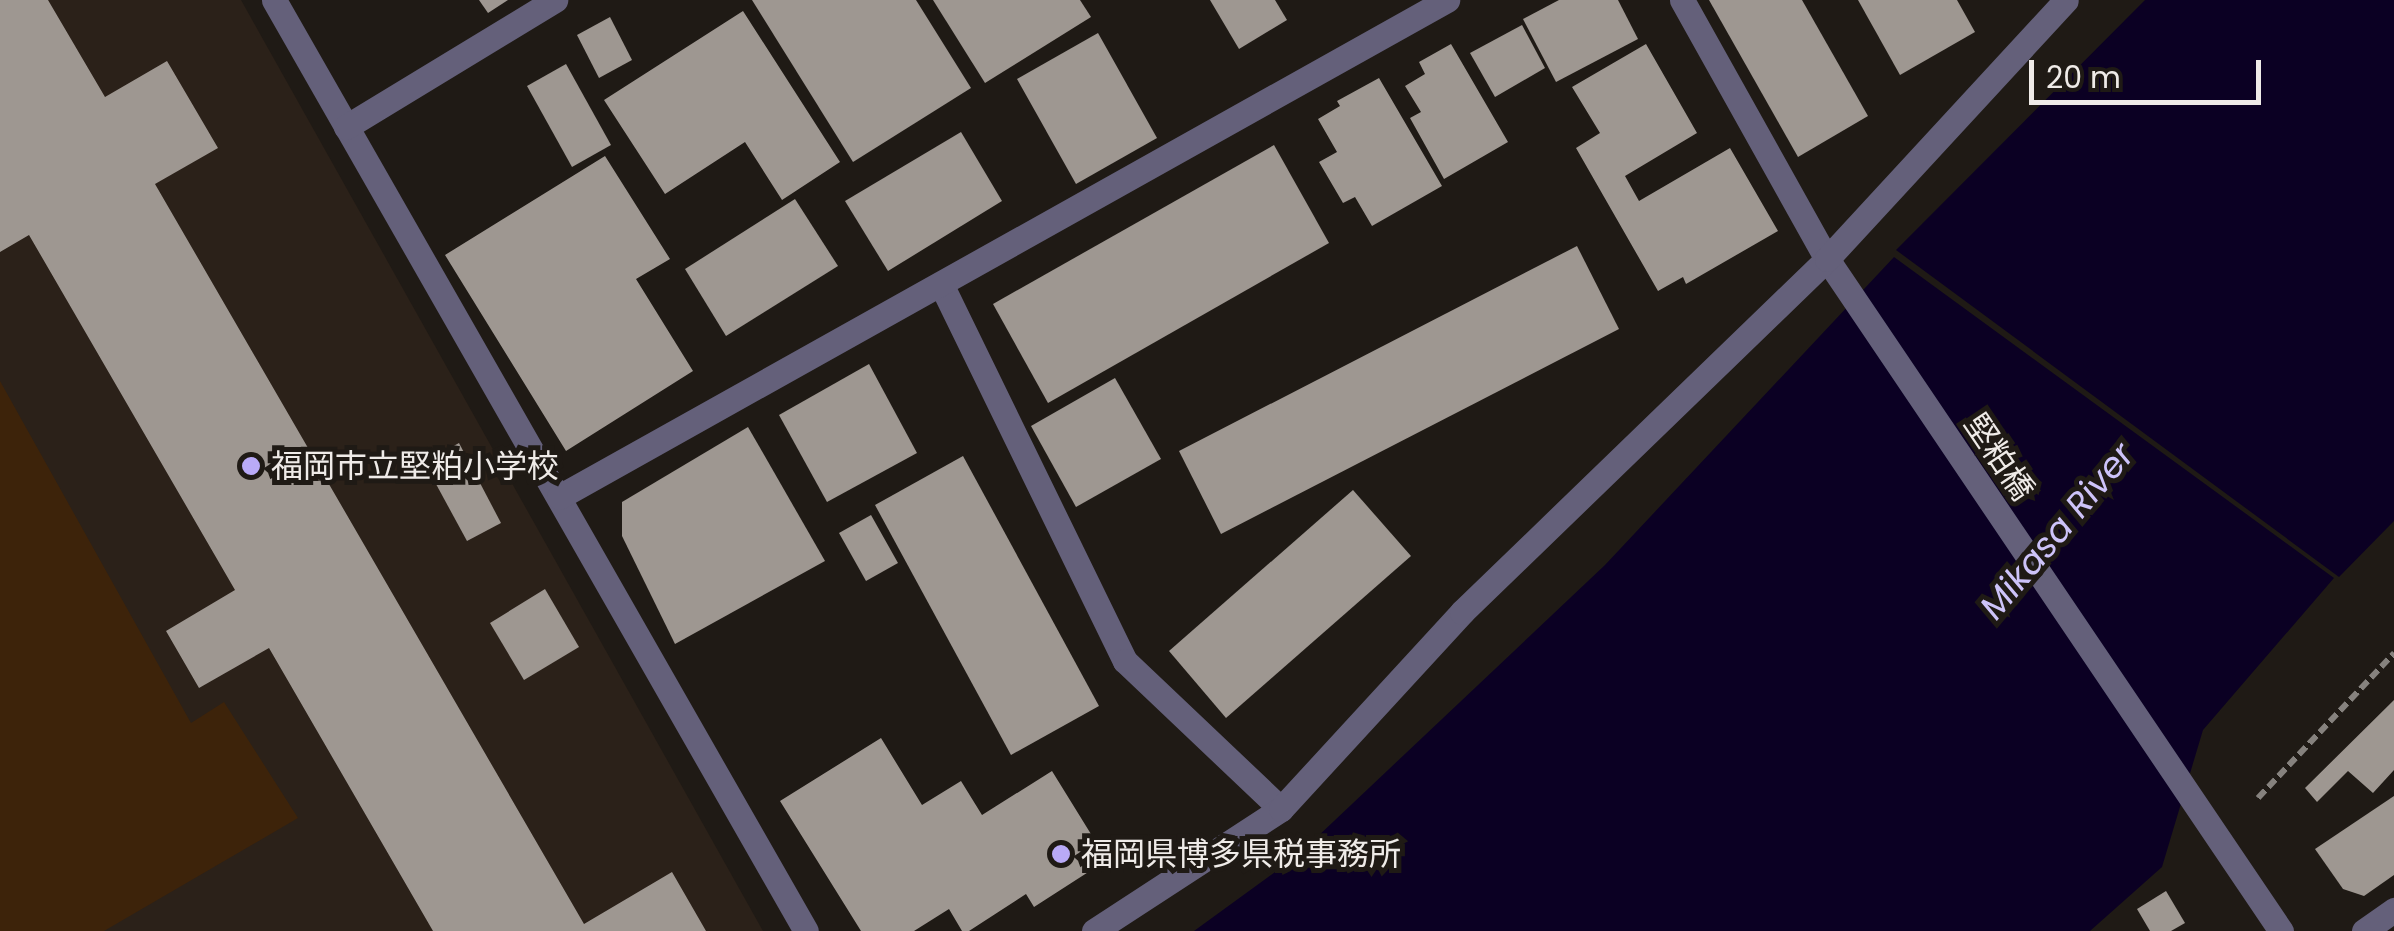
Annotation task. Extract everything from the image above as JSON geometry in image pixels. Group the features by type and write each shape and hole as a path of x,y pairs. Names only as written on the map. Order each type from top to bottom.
{"street":[{"path":"274,0 806,931"},
{"path":"346,127 555,0"},
{"path":"559,497 1447,0"},
{"name":"堅粕橋","path":"1682,0 1827,259 2281,931"},
{"path":"1094,931 1281,809 1462,612 1827,259 2066,0"},
{"path":"942,286 1125,661 1281,809"},
{"path":"2364,931 2394,910"}],"path":[{"path":"2217,841 2394,653"}],"shaded area":[{"name":"福岡市立堅粕小学校","path":"0,0 241,0 763,931 0,931"},
{"path":"0,381 191,723 224,702 298,818 104,931 0,931"}],"water":[{"path":"2145,0 2394,0 2394,521 2339,577 1896,250"},
{"name":"Mikasa River","path":"1894,257 2334,578 2203,730 2162,867 2090,931 1194,931 1297,856 1605,565"}],"building":[{"path":"0,0 48,0 105,97 167,61 218,148 155,184 584,924 672,872 706,931 433,931 269,648 199,688 166,631 235,590 29,235 0,252"},
{"path":"479,0 508,0 488,13"},
{"path":"752,0 916,0 971,88 853,162"},
{"path":"933,0 1080,0 1091,17 985,83"},
{"path":"1210,0 1275,0 1287,20 1239,49"},
{"path":"1559,0 1618,0 1638,39 1556,82 1523,19"},
{"path":"1709,0 1802,0 1868,116 1798,157"},
{"path":"1858,0 1957,0 1975,32 1900,75"},
{"path":"743,11 840,162 782,200 745,142 665,194 604,100"},
{"path":"610,17 632,60 599,78 577,35"},
{"path":"1522,25 1545,68 1495,97 1470,53"},
{"path":"1098,33 1157,138 1076,184 1017,79"},
{"path":"1451,44 1508,142 1444,179 1410,118 1421,112 1405,86 1425,74 1419,62"},
{"path":"1646,44 1697,133 1625,176 1639,201 1730,148 1778,231 1686,284 1683,277 1658,291 1576,148 1600,133 1572,87"},
{"path":"566,64 611,145 572,167 527,86"},
{"path":"1379,78 1442,186 1372,226 1355,197 1343,203 1319,162 1337,152 1318,119 1340,106 1337,101"},
{"path":"961,132 1002,201 888,271 845,201"},
{"path":"1274,145 1329,243 1048,403 993,304"},
{"path":"605,156 670,259 636,279 693,371 566,451 445,255"},
{"path":"795,199 838,266 726,336 685,269"},
{"path":"1577,246 1619,329 1221,534 1179,451"},
{"path":"869,364 917,453 827,502 779,415"},
{"path":"1115,378 1161,459 1076,507 1031,426"},
{"path":"748,427 825,561 675,644 622,536 622,502"},
{"path":"459,443 501,523 467,541 424,462"},
{"path":"963,456 1099,706 1011,755 875,505"},
{"path":"1353,490 1411,556 1226,718 1169,651"},
{"path":"871,515 898,563 866,581 839,533"},
{"path":"545,589 579,647 524,680 490,623"},
{"path":"2394,700 2394,770 2373,793 2348,771 2317,802 2305,788"},
{"path":"881,738 922,805 961,781 982,815 1052,771 1107,860 1034,907 1026,894 969,931 962,931 949,909 914,931 861,931 780,801"},
{"path":"2394,796 2394,875 2364,896 2343,889 2315,849"},
{"path":"2166,891 2185,923 2171,931 2150,931 2137,909"}],"place":[{"name":"福岡市立堅粕小学校","path":"251,466"},
{"name":"福岡県博多県税事務所","path":"1061,854"}]}
